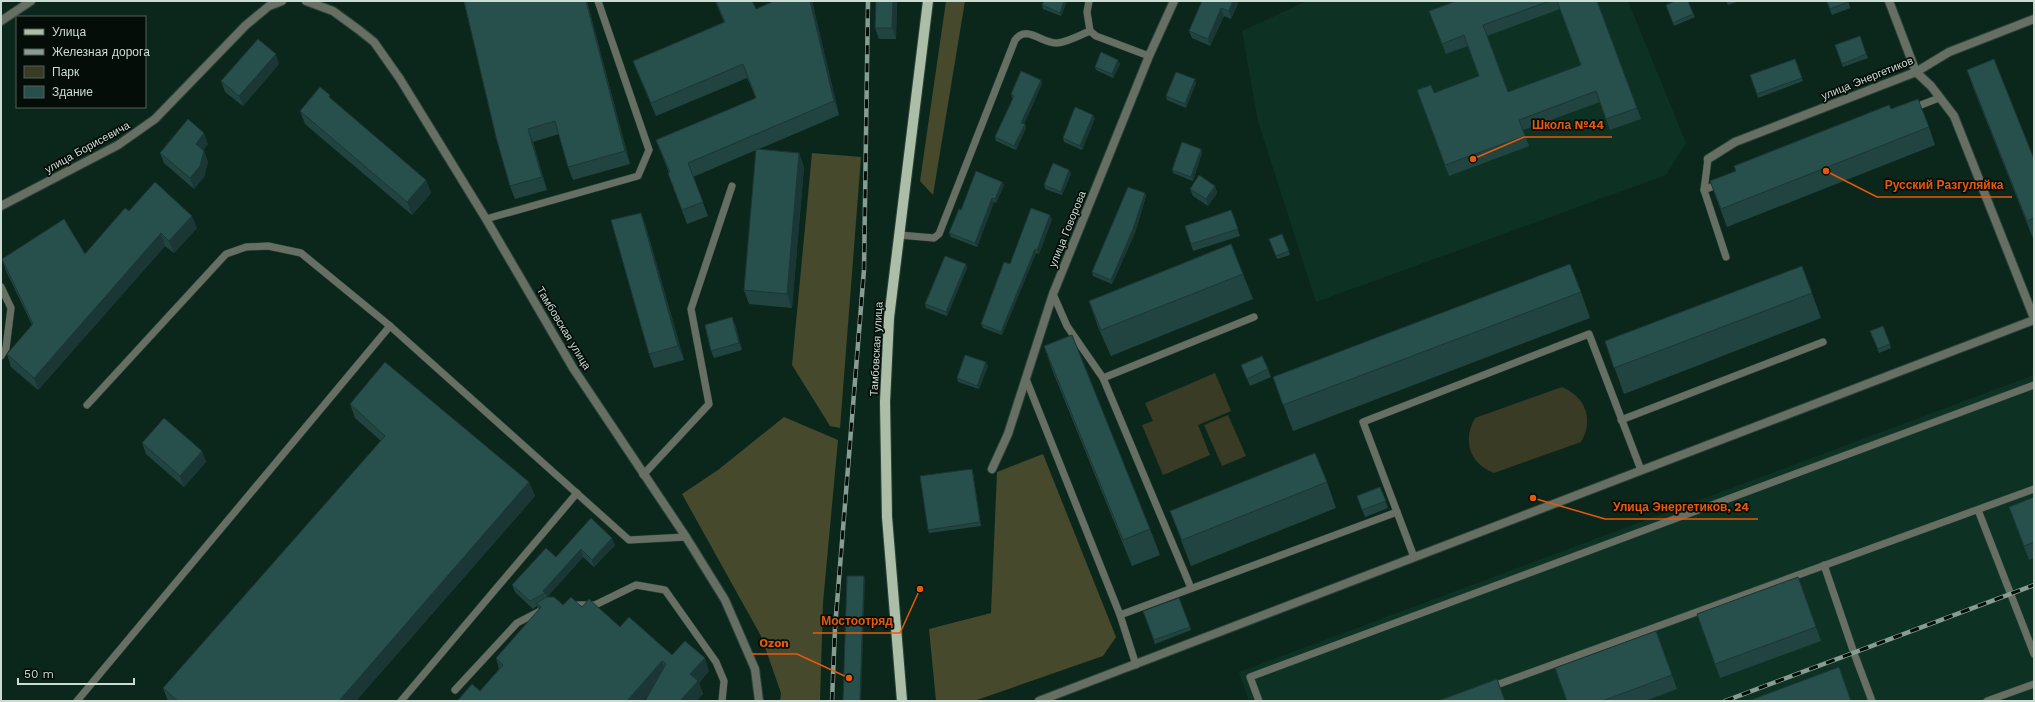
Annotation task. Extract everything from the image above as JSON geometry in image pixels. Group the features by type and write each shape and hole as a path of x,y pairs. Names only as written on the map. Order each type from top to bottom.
{"main road":[{"name":"Тамбовская улица","path":"902,701 887,517 885,402 889,318 928,1"}],"street":[{"path":"1,21 31,1"},
{"name":"улица Борисевича","path":"1,206 118,145 155,119 246,25 269,6 282,1"},
{"name":"Тамбовская улица","path":"306,1 333,11 374,42 400,79 486,219 573,368 686,537 725,600 755,669 758,701"},
{"name":"улица Говорова","path":"992,469 1008,434 1053,294 1149,56 1174,1"},
{"path":"1039,701 1136,666 1414,557 2034,319 1954,116 1916,72 1889,1"},
{"name":"улица Энергетиков","path":"1708,159 1735,142 1916,72 1949,52 2034,19"}],"lane":[{"path":"486,219 638,176 649,150 598,1"},
{"path":"1089,1 1087,12 1090,31 1096,36 1149,56"},
{"path":"900,235 934,238 939,234 1012,47 1019,35 1025,33 1058,43 1090,31"},
{"path":"1902,113 1939,98"},
{"path":"1708,159 1704,190 1726,257"},
{"path":"1704,190 1726,182"},
{"path":"643,474 709,404 690,309 732,186"},
{"path":"87,405 226,254 246,247 268,246 302,253 390,326 629,540 686,537"},
{"path":"1,287 11,308 6,348 1,356"},
{"path":"1053,294 1067,326 1103,378 1191,588"},
{"path":"1103,378 1254,317"},
{"path":"77,701 390,326"},
{"path":"1414,557 1363,422 1589,334 1621,420 1642,470"},
{"path":"1621,420 1823,342"},
{"path":"1026,379 1120,615 1136,666"},
{"path":"1259,701 1250,678 2034,385"},
{"path":"1483,690 2034,489"},
{"path":"402,701 577,493"},
{"path":"1978,510 2034,654"},
{"path":"1120,615 1397,512"},
{"path":"1824,565 1872,701"},
{"path":"565,605 595,605 636,585 665,590 716,662 724,681 722,701"},
{"path":"455,690 517,623 550,605"},
{"path":"1987,701 2034,684"}],"shaded area":[{"path":"946,1 965,1 933,195 920,181"},
{"path":"1307,1 1628,1 1686,143 1666,175 1316,302 1258,121 1242,31"},
{"path":"812,153 861,157 840,428 830,426 792,365"},
{"path":"2034,375 2034,701 1249,701 1239,672"},
{"path":"784,417 838,440 823,603 820,701 780,701 781,693 761,636 682,494 718,470"},
{"path":"1043,454 1116,637 1103,656 974,701 936,701 929,629 991,613 997,472"}],"green space":[{"path":"1215,373 1231,411 1198,425 1210,455 1163,475 1142,425 1153,421 1145,403"},
{"path":"1562,387 1577,397 1585,410 1587,426 1581,442 1494,473 1479,464 1474,458 1469,443 1469,435 1475,418"},
{"path":"1228,415 1246,456 1222,466 1204,425"}],"building":[{"path":"464,1 586,1 625,151 568,167 555,121 528,129 542,177 510,186 496,137"},
{"path":"716,1 752,1 756,9 774,1 810,1 834,101 688,163 703,202 682,210 668,173 670,172 656,140 756,98 743,64 651,103 633,61 725,22"},
{"path":"876,1 893,1 892,28 875,28"},
{"path":"1044,1 1064,1 1060,13 1042,5"},
{"path":"1202,1 1233,1 1229,11 1221,8 1208,39 1189,31"},
{"path":"1456,1 1550,1 1483,25 1508,92 1581,65 1557,1 1597,1 1637,108 1606,119 1596,91 1519,120 1525,136 1445,165 1417,90 1431,85 1434,93 1479,76 1464,35 1442,44 1429,11"},
{"path":"1675,1 1688,1 1693,14 1673,23 1666,5"},
{"path":"1827,1 1848,1 1848,2 1830,9"},
{"path":"1860,36 1866,54 1842,64 1835,45"},
{"path":"258,39 276,54 239,96 221,81"},
{"path":"1101,52 1118,60 1112,74 1095,67"},
{"path":"1795,59 1802,78 1757,94 1750,75"},
{"path":"1994,59 2034,159 2034,218 2027,221 1967,70"},
{"path":"1021,71 1041,80 1021,123 1025,124 1014,146 995,137 1014,96 1011,94"},
{"path":"1176,72 1195,79 1185,104 1166,96"},
{"path":"320,87 330,95 329,97 426,180 407,202 300,111"},
{"path":"1918,99 1929,127 1721,209 1710,181 1736,171 1734,166 1889,105 1891,109"},
{"path":"1075,107 1093,115 1080,146 1063,138"},
{"path":"188,119 204,133 196,144 204,151 200,166 190,178 160,153"},
{"path":"1182,142 1201,149 1191,177 1172,170"},
{"path":"756,149 799,153 787,294 744,290"},
{"path":"1053,163 1069,170 1061,192 1044,185"},
{"path":"976,171 1002,182 995,199 992,198 975,243 949,233 959,209 961,210"},
{"path":"1199,175 1215,186 1206,199 1190,189"},
{"path":"155,182 192,216 169,241 161,233 34,378 7,354 33,324 2,259 64,219 85,254 125,208 129,211"},
{"path":"1128,187 1145,193 1133,229 1111,280 1092,272"},
{"path":"1031,208 1050,215 1037,250 1035,249 1001,332 981,324 1004,262 1010,264"},
{"path":"1231,210 1238,229 1191,244 1185,226"},
{"path":"641,213 678,346 649,354 611,220"},
{"path":"1282,234 1289,251 1276,256 1269,239"},
{"path":"1231,244 1243,274 1101,330 1089,301"},
{"path":"945,256 966,264 946,312 925,304"},
{"path":"1570,264 1581,292 1283,405 1273,377"},
{"path":"1802,266 1812,293 1614,368 1605,341"},
{"path":"732,317 739,343 711,351 705,325"},
{"path":"1883,326 1890,344 1878,349 1870,331"},
{"path":"1072,335 1150,529 1123,540 1044,346"},
{"path":"965,355 986,362 977,386 957,378"},
{"path":"1262,356 1268,369 1247,379 1241,365"},
{"path":"385,362 529,482 339,701 178,701 163,688 385,436 350,404"},
{"path":"164,418 202,451 180,476 142,443"},
{"path":"1315,453 1327,482 1182,540 1170,511"},
{"path":"972,469 980,522 928,530 920,476"},
{"path":"1380,487 1386,501 1362,510 1357,496"},
{"path":"2034,497 2034,542 2024,546 2009,507"},
{"path":"591,518 612,538 592,560 581,549 543,591 545,593 530,601 512,585 546,548 556,557"},
{"path":"847,576 864,576 860,701 843,701"},
{"path":"1798,577 1816,627 1715,664 1697,614"},
{"path":"547,597 554,597 563,605 571,597 582,607 589,599 620,627 629,617 672,655 685,641 705,658 690,674 698,681 680,701 645,701 666,664 662,661 627,701 459,701 458,700 472,684 480,691 503,665 496,658 541,607 536,603"},
{"path":"1179,598 1190,627 1154,640 1143,611"},
{"path":"1656,631 1672,675 1602,701 1567,701 1555,668"},
{"path":"1839,667 1851,701 1748,701"},
{"path":"1497,679 1505,701 1438,701"}],"railway":[{"path":"832,701 835,628 864,270 868,1"},
{"path":"1725,701 2034,585"}],"place":[{"name":"Школа №44","path":"1473,159"},
{"name":"Русский Разгуляйка","path":"1826,171"},
{"name":"Улица Энергетиков, 24","path":"1533,498"},
{"name":"Мостоотряд","path":"920,589"},
{"name":"Ozon","path":"849,678"}]}
